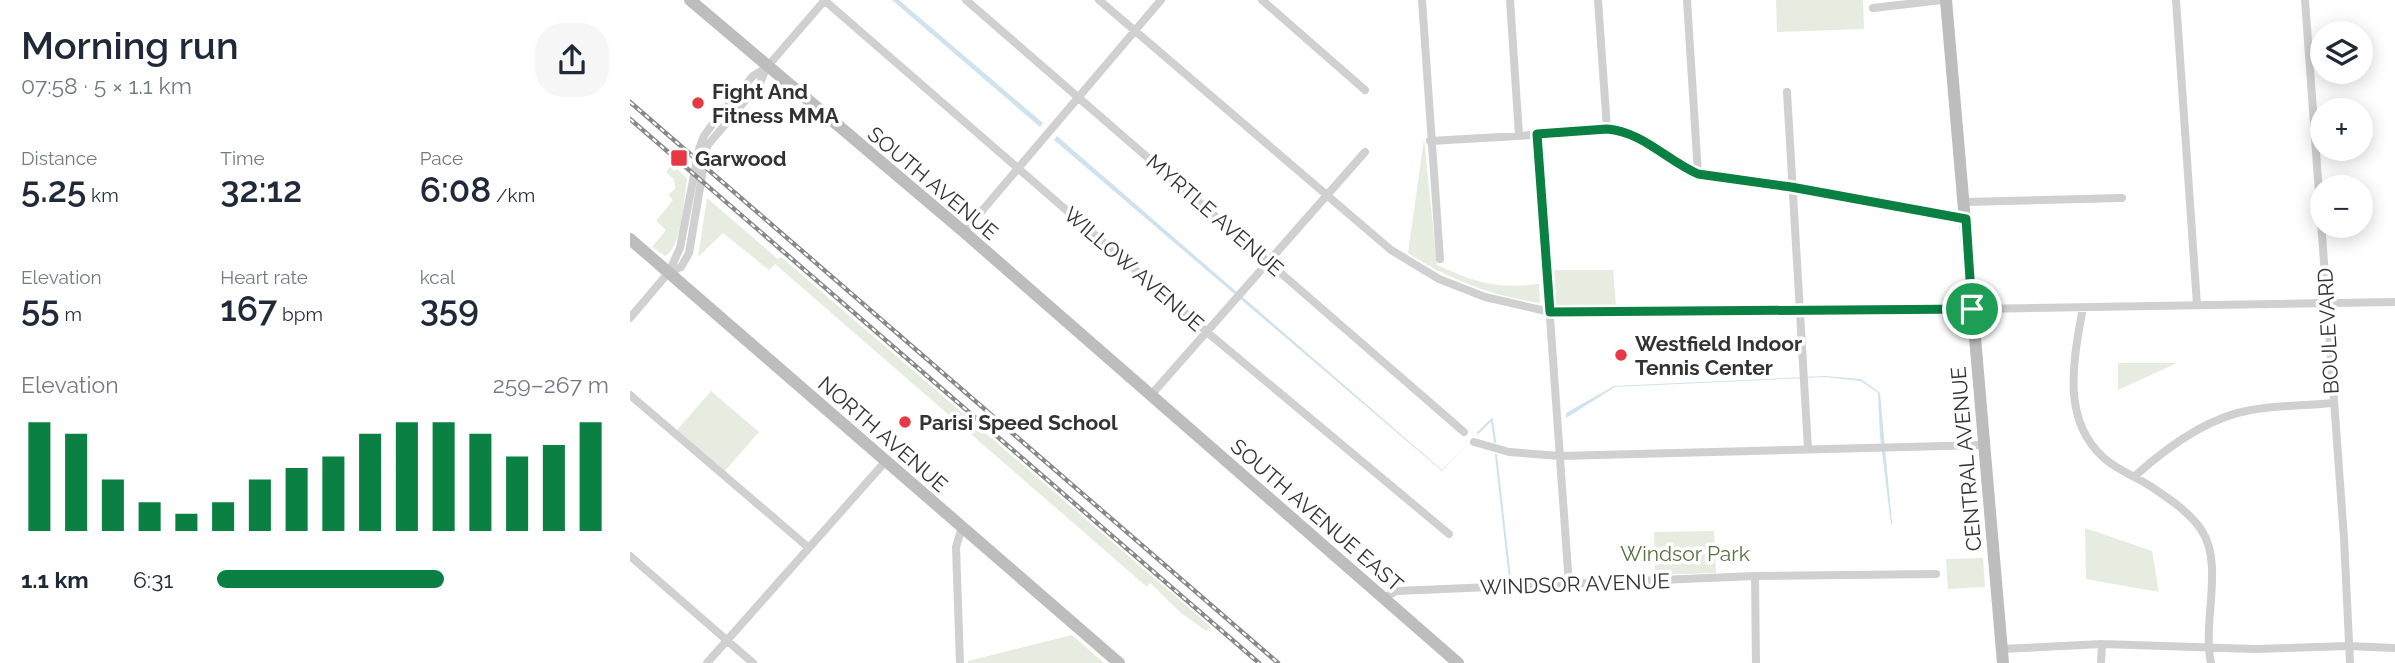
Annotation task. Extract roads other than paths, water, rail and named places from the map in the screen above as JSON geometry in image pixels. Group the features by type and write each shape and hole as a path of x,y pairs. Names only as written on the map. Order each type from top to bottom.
{"main road":[{"name":"SOUTH AVENUE","path":"690,0 964,232 1151,396"},
{"name":"CENTRAL AVENUE","path":"1944,0 1965,202 2003,663"},
{"name":"NORTH AVENUE","path":"630,239 1115,660"},
{"name":"SOUTH AVENUE EAST","path":"1151,396 1458,663"}],"street":[{"path":"630,318 669,272 681,267 688,253 707,146 760,83 767,67 825,0"},
{"name":"WILLOW AVENUE","path":"825,0 1208,333 1449,534"},
{"name":"MYRTLE AVENUE","path":"967,0 1464,432"},
{"path":"1099,0 1391,250 1439,278 1485,297 1550,312 1799,312 2395,302"},
{"path":"964,232 1161,0"},
{"path":"1262,0 1365,90"},
{"path":"1422,0 1440,259"},
{"path":"1510,0 1519,135"},
{"path":"1598,0 1607,129"},
{"path":"1687,0 1698,174"},
{"path":"1872,8 1944,0"},
{"path":"2176,0 2197,305"},
{"name":"BOULEVARD","path":"2305,0 2332,404 2344,538 2350,663"},
{"path":"1787,92 1808,449"},
{"path":"1430,141 1607,129 1632,133 1698,174 1791,187 1966,219"},
{"path":"1537,134 1569,585"},
{"path":"1151,396 1365,152"},
{"path":"1965,202 2122,198"},
{"path":"2083,307 2073,367 2078,416 2084,432 2105,459 2135,476 2187,513 2202,531 2208,543 2211,563 2207,647 2211,663"},
{"path":"630,395 809,548"},
{"path":"2135,476 2174,444 2223,419 2250,410 2332,404"},
{"path":"1474,442 1509,453 1560,456 1984,445"},
{"path":"707,663 885,462"},
{"path":"960,663 956,547 962,527"},
{"path":"630,556 753,663"},
{"name":"WINDSOR AVENUE","path":"1383,598 1397,591 1755,576 1936,574"},
{"path":"1755,576 1756,663"},
{"path":"2001,649 2102,644 2273,649 2348,646 2395,648"},
{"path":"2101,663 2102,644"}],"water":[{"path":"892,0 899,0 1043,123 1040,127"},
{"path":"1057,136 1442,470 1470,442 1442,471 1054,140"},
{"path":"1825,376 1861,379 1880,393 1892,524 1880,436 1878,393 1861,381 1825,377 1615,387 1566,418 1566,413 1614,386"}],"waterway":[{"path":"1478,433 1492,419"},
{"path":"1492,420 1495,442"},
{"path":"1496,455 1510,579"}],"railway":[{"path":"630,102 1278,663"},
{"path":"630,119 1259,663"}],"place":[{"name":"Fight And Fitness MMA","path":"698,103"},
{"name":"Garwood","path":"679,158"},
{"name":"Westfield Indoor Tennis Center","path":"1621,355"},
{"name":"Parisi Speed School","path":"905,422"}],"park label":[{"name":"Windsor Park","path":"1685,553"}]}
